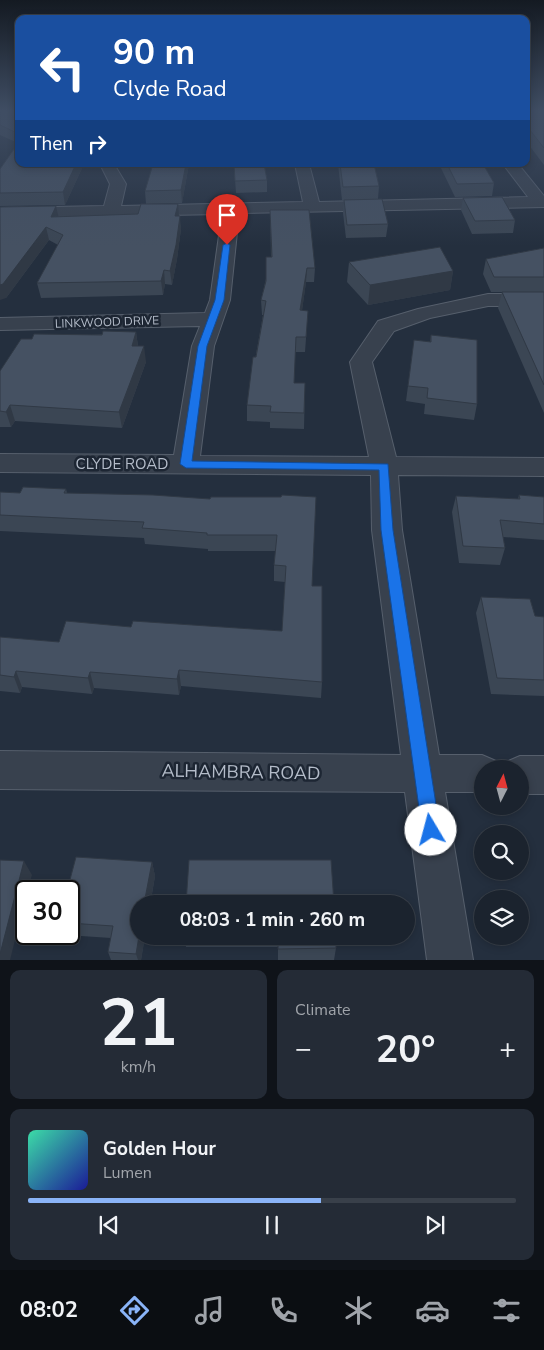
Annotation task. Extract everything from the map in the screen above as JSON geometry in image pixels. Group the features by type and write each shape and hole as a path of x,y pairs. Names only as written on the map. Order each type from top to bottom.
{"street":[{"path":"109,167 118,184 111,211"},
{"path":"303,167 312,207"},
{"path":"513,167 542,202"},
{"path":"0,213 542,202"},
{"path":"186,464 203,346 220,300 231,209"},
{"path":"450,960 387,530 384,466 362,362 386,326 425,313 488,300 544,300"},
{"name":"LINKWOOD DRIVE","path":"0,324 213,319"},
{"name":"CLYDE ROAD","path":"0,463 544,467"},
{"name":"ALHAMBRA ROAD","path":"0,770 474,774"},
{"path":"529,775 544,775"}],"building":[{"path":"9,156 15,156 15,167 75,167 63,192 0,193 0,169"},
{"path":"152,167 185,167 181,190 145,191"},
{"path":"234,167 265,167 267,180 235,181"},
{"path":"340,167 375,167 379,186 343,187"},
{"path":"448,167 485,167 494,183 457,184"},
{"path":"502,197 515,220 475,221 463,198"},
{"path":"382,199 388,224 347,225 344,200"},
{"path":"141,204 178,204 175,216 180,216 176,245 170,271 164,270 161,281 37,283 63,235 46,227 3,284 0,285 0,207 56,206 51,217 138,214"},
{"path":"270,210 309,210 315,268 307,268 300,310 308,311 306,337 296,337 294,383 305,383 304,413 270,412 271,406 247,405 253,357 256,357 266,301 261,300 266,281 266,257 272,257"},
{"path":"440,247 453,271 370,285 349,262"},
{"path":"544,248 544,277 494,277 486,259"},
{"path":"502,292 544,292 544,385"},
{"path":"103,331 136,332 132,346 144,346 119,412 10,405 6,412 0,411 0,371 21,339 32,339 34,334 102,335"},
{"path":"431,335 477,340 477,404 427,398 428,388 408,386 414,340 431,342"},
{"path":"23,487 66,489 64,493 153,495 210,499 211,497 281,497 282,495 316,497 312,586 322,586 322,682 179,670 177,679 90,672 88,678 16,671 14,677 0,675 0,637 59,642 66,621 131,627 133,621 282,631 286,566 274,565 277,535 207,535 207,533 142,528 144,522 0,515 0,492 20,493"},
{"path":"519,495 544,497 544,524 500,520 505,548 463,546 456,496 520,499"},
{"path":"481,597 530,599 535,616 544,617 544,680 497,678"},
{"path":"76,857 152,862 146,895 130,895 130,945 138,945 136,954 108,952 113,926 80,924 80,880 70,880"},
{"path":"0,860 24,861 19,880 15,880 15,896 0,954"},
{"path":"189,860 331,860 333,895 187,895"},
{"path":"278,945 336,945 336,948 278,949"}],"route":[{"path":"227,245 220,300 203,346 186,464 384,466 387,530 431,830"}]}
